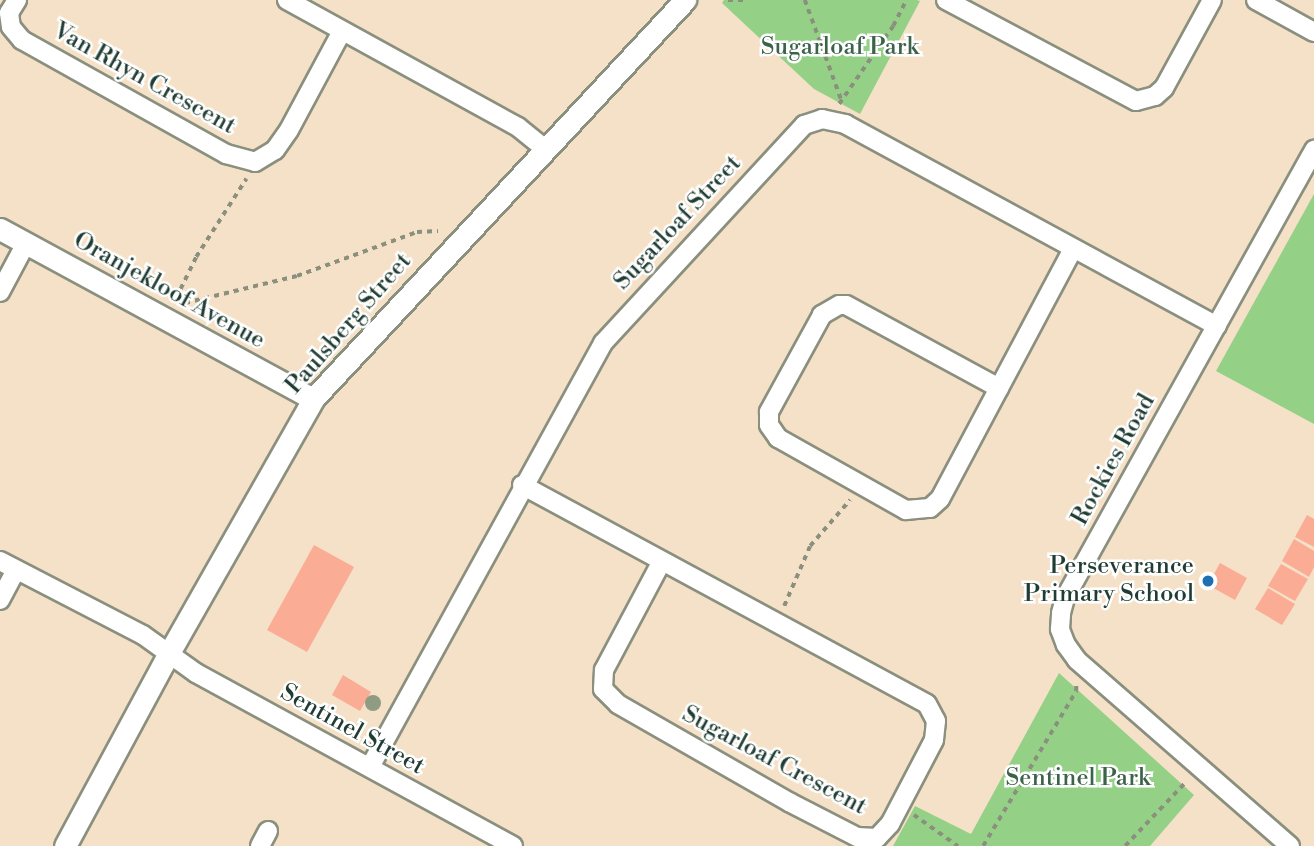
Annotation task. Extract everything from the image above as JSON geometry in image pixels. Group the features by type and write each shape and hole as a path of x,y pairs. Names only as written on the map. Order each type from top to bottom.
{"street":[{"name":"Van Rhyn Crescent","path":"17,0 9,13 11,27 22,40 226,153 255,162 275,150 289,130 342,31"},
{"path":"286,0 518,127 545,149"},
{"name":"Paulsberg Street","path":"65,846 169,653 313,399 685,0"},
{"path":"946,0 1136,101 1155,96 1164,88 1212,0"},
{"path":"1256,0 1314,32"},
{"path":"831,120 845,124 1217,326"},
{"name":"Sugarloaf Street","path":"370,767 589,364 617,325 796,131 813,121 831,120"},
{"name":"Rockies Road","path":"1290,846 1077,660 1066,645 1060,629 1065,598 1314,150"},
{"name":"Oranjekloof Avenue","path":"0,229 313,399"},
{"path":"0,292 26,243"},
{"path":"999,388 846,305 826,310 769,412 769,425 778,438 906,510 923,511 936,504 999,388 1073,249"},
{"name":"Sugarloaf Crescent","path":"522,485 927,704 936,721 934,740 890,824 877,838 857,836 789,802 629,711 603,689 604,670 662,562"},
{"name":"Sentinel Street","path":"0,561 143,635 196,673 513,846"},
{"path":"0,600 16,570"}],"path":[{"path":"728,0 743,0"},
{"path":"805,0 841,99"},
{"path":"831,120 841,99 893,26 906,0"},
{"path":"176,298 182,280 235,200 255,162"},
{"path":"185,303 297,276 417,232 438,232"},
{"path":"776,624 810,546 863,485"},
{"path":"983,846 1076,691 1077,660"},
{"path":"1125,846 1199,767"},
{"path":"900,805 958,846"}],"green space":[{"name":"Sugarloaf Park","path":"724,0 920,1 860,114 814,89 722,3"},
{"path":"1314,194 1314,424 1216,371"},
{"name":"Sentinel Park","path":"1059,673 1194,795 1150,846 893,846 915,806 971,834"}],"building":[{"path":"1307,515 1314,519 1314,547 1295,537"},
{"path":"1294,539 1314,551 1314,567 1309,577 1282,561"},
{"path":"314,545 354,567 307,652 267,630"},
{"path":"1220,563 1247,578 1235,600 1208,585"},
{"path":"1281,564 1308,579 1295,601 1268,586"},
{"path":"1268,588 1295,604 1282,625 1255,609"},
{"path":"343,675 371,692 360,711 332,695"}],"place":[{"name":"Perseverance Primary School","path":"1208,581"}]}
